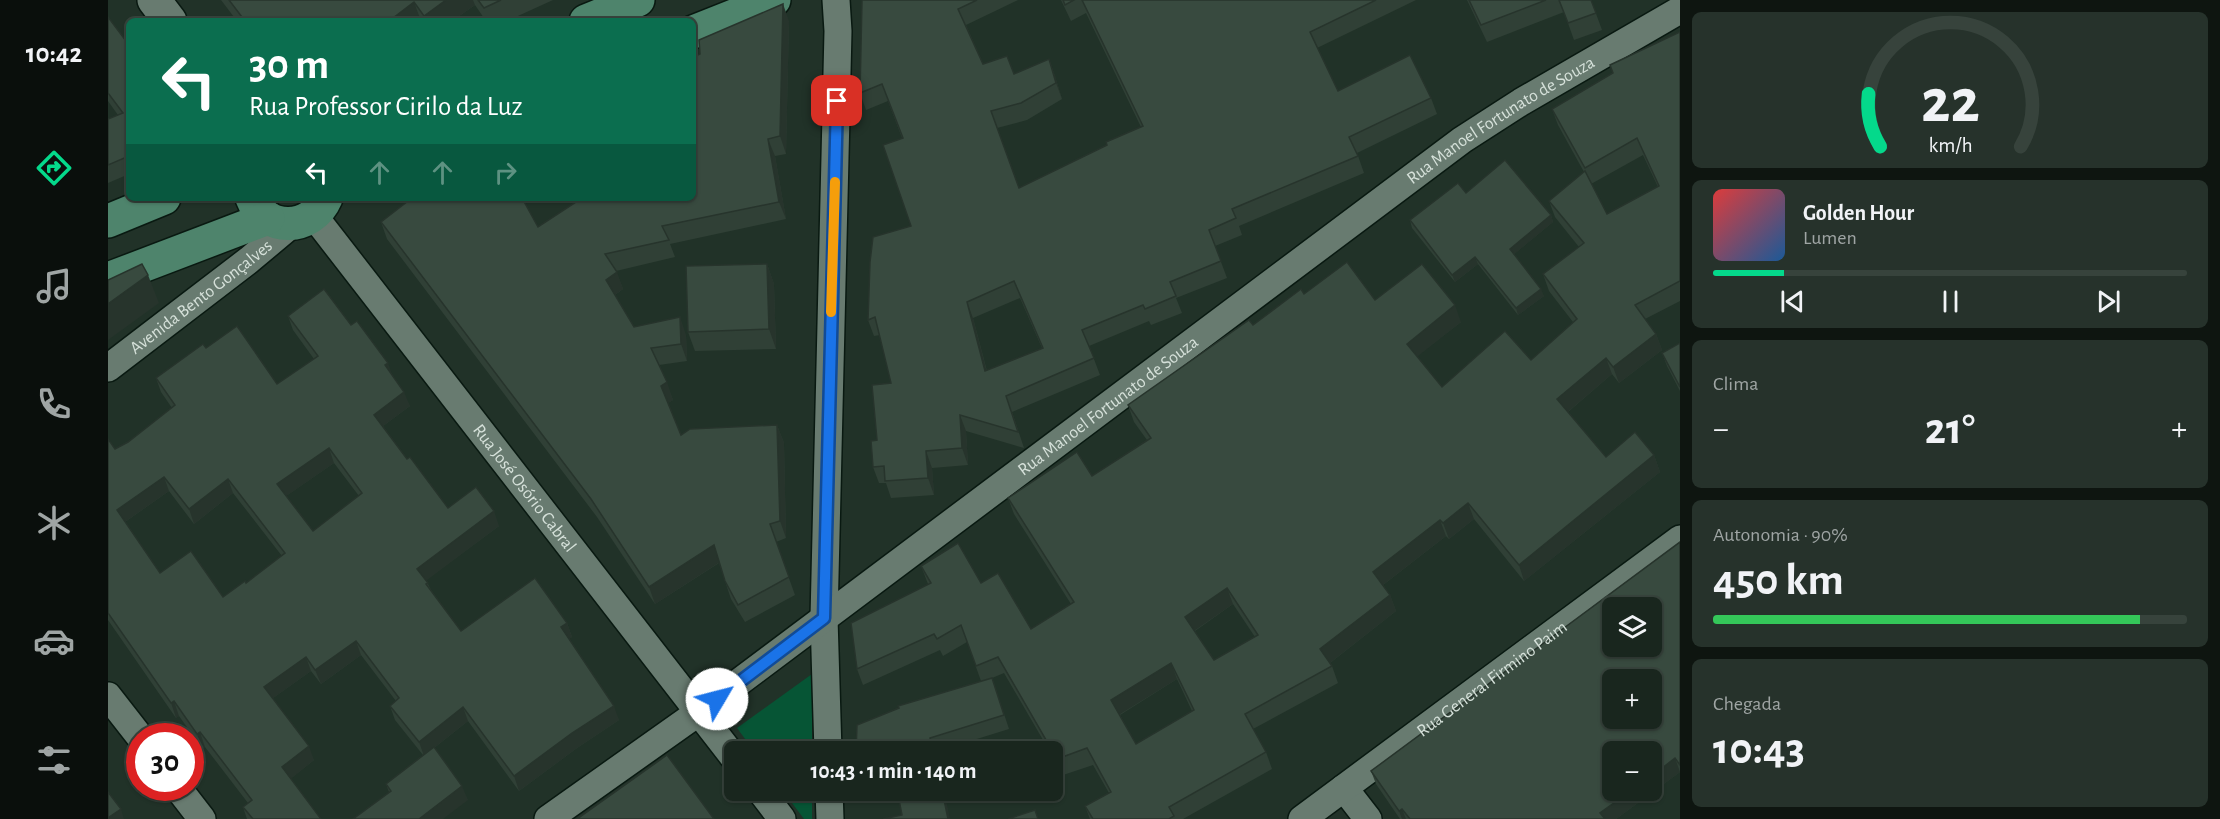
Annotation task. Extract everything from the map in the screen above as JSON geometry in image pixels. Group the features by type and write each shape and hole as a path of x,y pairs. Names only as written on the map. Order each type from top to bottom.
{"main road":[{"path":"593,18 638,0"},
{"path":"696,30 727,8 774,0"},
{"path":"108,221 157,201"},
{"path":"108,279 290,211"}],"street":[{"path":"154,0 168,18"},
{"path":"828,741 824,618 838,31 836,0"},
{"name":"Rua Manoel Fortunato de Souza","path":"548,819 699,712 1461,140 1521,102 1680,10"},
{"name":"Avenida Bento Gonçalves","path":"108,368 249,260 290,211"},
{"name":"Rua José Osório Cabral","path":"290,211 724,745"},
{"name":"Rua General Firmino Paim","path":"1302,819 1680,539"},
{"path":"108,696 129,723"},
{"path":"1344,788 1368,819"},
{"path":"188,801 201,819"},
{"path":"768,801 782,819"},
{"path":"829,801 830,819"}],"green space":[{"path":"812,674 812,741 747,741 737,728"},
{"path":"790,801 812,801 812,819 804,819"}],"building":[{"path":"229,0 446,0 424,16 414,2 393,18 243,18"},
{"path":"478,0 501,0 484,8"},
{"path":"862,0 977,0 958,9 983,64 1007,56 1014,74 1049,59 1056,83 1021,103 991,111 1019,188 1107,145 1106,142 1143,126 1082,0 1376,0 1310,32 1338,91 1410,55 1431,98 1349,137 1358,156 1232,209 1236,218 1209,230 1221,261 1170,282 1176,296 1145,309 1143,305 1082,330 1094,358 1006,396 1018,432 960,415 962,448 926,451 928,478 885,481 884,466 873,467 871,441 877,440 872,385 891,383 875,317 868,320 870,262 873,237 911,226 883,145 903,138 882,84 860,93","holes":["1014,281 1043,348 985,371 967,302"]},
{"path":"1063,0 1074,0 1065,5"},
{"path":"1469,0 1546,0 1481,25"},
{"path":"1559,0 1591,0 1596,13 1568,23"},
{"path":"783,4 780,136 768,139 779,202 662,226 669,240 605,254 617,272 606,280 634,327 680,317 681,344 651,348 667,382 661,386 681,435 690,429 777,425 780,521 770,524 789,577 738,605 725,581 714,545 649,587 591,499 381,222 408,201 524,201 538,227 577,201 696,201 696,56 700,54 699,40"},
{"path":"108,17 126,41 126,157 108,165 108,119 123,113 108,93"},
{"path":"1680,32 1680,281 1635,305 1656,334 1613,367 1606,358 1557,399 1606,457 1635,432 1654,455 1519,565 1468,503 1443,523 1440,520 1373,572 1390,595 1320,649 1332,666 1245,714 1266,752 1169,807 1174,816 1169,819 1093,819 1085,806 1111,792 1087,748 1063,757 1063,741 1047,741 998,657 976,666 961,625 937,639 934,634 857,669 851,623 931,583 921,566 958,543 981,583 998,573 1031,629 1074,602 1008,498 1077,452 1092,476 1151,438 1128,405 1249,320 1253,325 1301,289 1304,294 1347,262 1375,300 1422,264 1455,305 1407,344 1442,387 1505,331 1531,360 1577,319 1543,274 1584,243 1549,201 1585,171 1607,214 1659,186 1637,138 1585,168 1552,109 1613,73 1610,65","holes":["1227,588 1258,635 1214,660 1185,617","1171,663 1194,710 1136,744 1111,700"]},
{"path":"1505,160 1551,215 1510,249 1541,289 1516,308 1475,257 1452,275 1410,220 1458,183 1466,193"},
{"path":"142,264 148,275 108,304 108,280"},
{"path":"767,264 769,329 688,332 686,266"},
{"path":"324,289 351,325 357,321 388,363 385,365 404,392 374,415 407,459 410,457 448,508 476,487 494,511 417,569 461,631 535,578 567,623 561,627 614,706 572,733 514,776 463,707 419,742 390,706 399,698 356,641 315,670 306,657 264,687 309,746 282,767 321,819 253,819 243,807 252,800 204,737 204,723 189,723 174,701 171,703 108,613 108,439 115,449 128,442 175,405 156,378 203,344 206,348 237,326 277,384 318,356 288,316","holes":["329,448 362,493 313,531 277,484","164,477 189,509 228,479 285,553 246,583 245,581 223,597 191,551 160,573 117,510"]},
{"path":"1680,343 1680,387 1662,353"},
{"path":"1680,542 1680,765 1675,758 1662,768 1662,741 1602,741 1602,801 1617,801 1600,813 1605,819 1410,819 1402,809 1399,811 1371,771 1602,600 1602,657 1662,657 1662,597 1606,597"},
{"path":"992,678 1004,715 930,738 931,741 856,741 857,725 899,708 898,706"},
{"path":"434,747 462,786 419,819 353,819 391,791 386,784"},
{"path":"667,755 714,819 577,819"},
{"path":"108,792 121,809 108,818"},
{"path":"899,801 944,801 948,819 883,819 902,815"},
{"path":"1035,810 1038,819 1008,819"}],"slow traffic":[{"path":"831,312 835,182"}],"route":[{"path":"717,699 824,618 837,101"}]}
